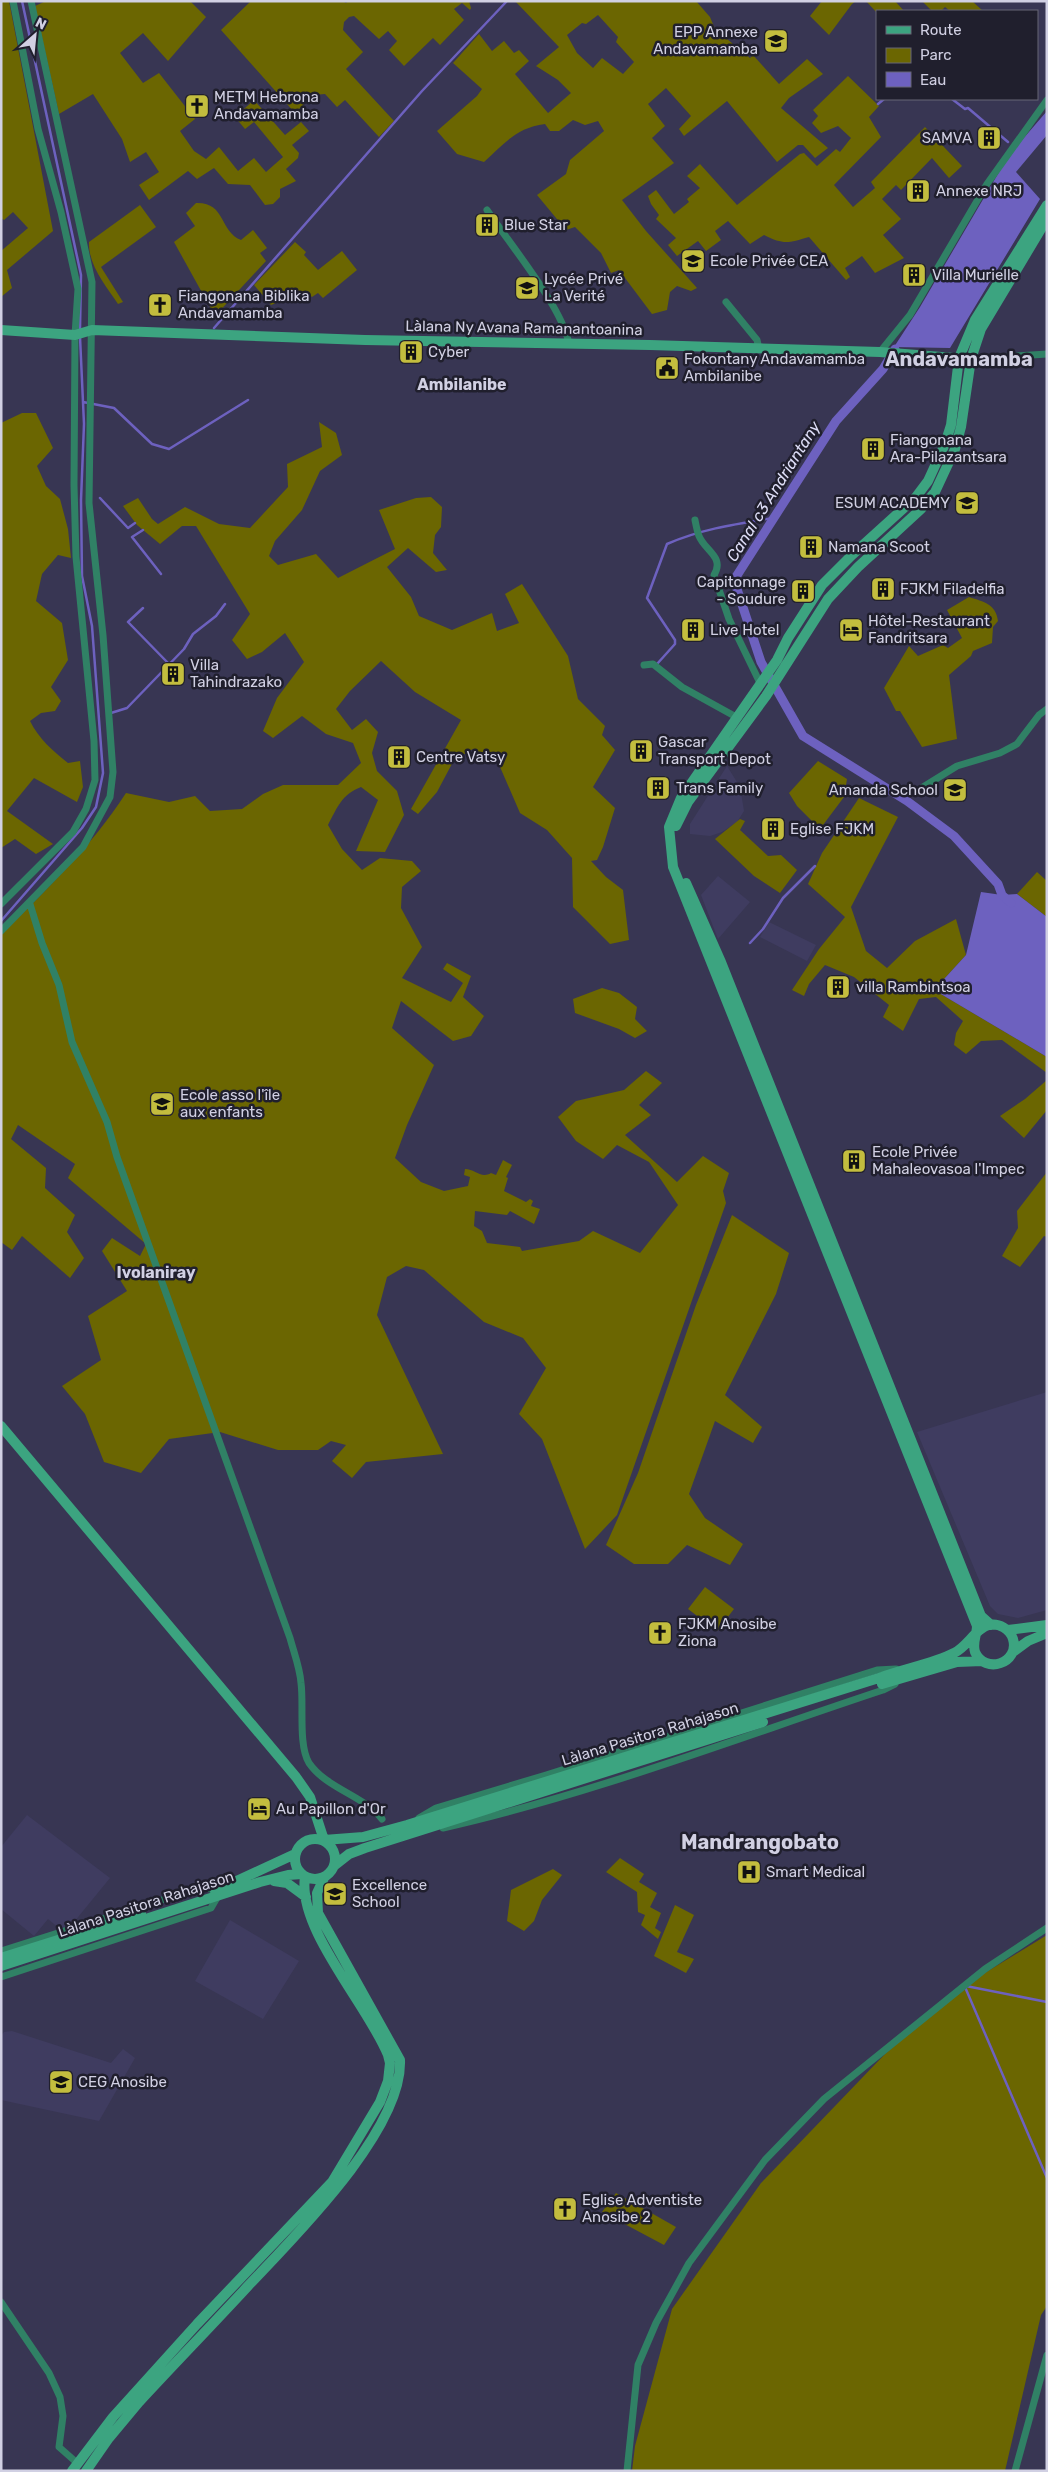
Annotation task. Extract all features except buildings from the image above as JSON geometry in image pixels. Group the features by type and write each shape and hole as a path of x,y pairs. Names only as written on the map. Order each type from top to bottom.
{"street":[{"path":"1,904 73,832 86,809 95,780 94,741 76,557 74,486 75,335 78,289 61,212 38,129 13,1"},
{"path":"1,931 30,904 83,848 110,797 113,772 103,635 89,503 92,282 31,1"},
{"path":"880,352 910,315 987,184 1047,100"},
{"path":"1047,205 975,320 959,358 951,425 946,444 928,481 916,498 852,555 822,585 762,683 681,798 669,827 673,867 977,1626 974,1646 982,1661 1000,1664 1028,1641 1047,1633"},
{"path":"486,210 553,307 566,330 569,344"},
{"path":"1047,219 981,329 971,359 961,427 946,472 936,492 921,509 858,567 828,599 766,696 688,802 674,831 678,865 721,962 981,1616 991,1625 1008,1630 1047,1625"},
{"path":"726,302 756,340 759,349"},
{"name":"Làlana Ny Avana Ramanantoanina","path":"1,330 75,335 92,330 365,340 880,352 925,357 971,359 1047,354"},
{"path":"696,523 698,535 717,560 718,569 714,575 726,610 762,683"},
{"path":"644,665 653,664 682,687 738,718"},
{"path":"915,792 957,766 1000,753 1017,744 1039,715 1047,709"},
{"path":"30,904 42,943 59,985 72,1042 108,1122 117,1158 290,1638 301,1681 304,1746 309,1762 332,1784 376,1812 382,1819"},
{"path":"1,1426 296,1777 310,1797 316,1810 324,1840 334,1850 335,1865 324,1878 317,1893 318,1913 400,2060 400,2071 390,2106 341,2184 139,2402 109,2438 86,2471"},
{"path":"977,1634 983,1628 991,1625"},
{"path":"1008,1630 1014,1640 1013,1652"},
{"name":"Làlana Pasitora Rahajason","path":"335,1865 349,1854 410,1829 908,1672 953,1654 977,1634"},
{"name":"Làlana Pasitora Rahajason","path":"908,1672 956,1662 982,1661"},
{"path":"410,1829 436,1808 546,1776 877,1670 908,1672"},
{"path":"318,1822 348,1840"},
{"name":"Làlana Pasitora Rahajason","path":"324,1840 348,1840 410,1829"},
{"path":"1,2302 54,2382 62,2406 59,2447 74,2467 113,2417 197,2324 332,2182 380,2102 388,2081 390,2063 388,2055 311,1922 303,1876 295,1862 295,1854 298,1847 310,1839 324,1840"},
{"name":"Làlana Pasitora Rahajason","path":"1,1966 217,1894 295,1854"},
{"name":"Làlana Pasitora Rahajason","path":"1,1958 260,1882 288,1875 303,1876"},
{"path":"303,1876 311,1879 324,1878"},
{"path":"260,1882 287,1883 306,1897"},
{"path":"1,1951 203,1887 217,1894 211,1908 1,1977"},
{"path":"627,2471 638,2365 656,2323 689,2263 765,2160 824,2099 842,2084 985,1969 1047,1928"},
{"path":"1014,2471 1047,2355"}],"shaded area":[{"path":"727,766 740,787 744,811 737,822 722,832 710,836 690,834 690,824"},
{"path":"718,876 750,902 718,939 701,895"},
{"path":"769,922 816,945 807,961 760,937"},
{"path":"1047,1392 1047,1610 1018,1618 998,1614 990,1606 917,1432"},
{"path":"27,1815 110,1878 65,1933 48,1919 34,1936 1,1909 1,1847"},
{"path":"230,1920 299,1961 263,2019 195,1981"},
{"name":"CEG Anosibe","path":"12,2031 111,2063 123,2049 135,2058 99,2121 1,2100 1,2036 4,2032"}],"green space":[{"path":"1,1 9,1 53,231 7,270 12,288 1,297 1,251 28,228 13,212 4,220 1,218"},
{"path":"46,1 190,1 206,17 168,61 143,33 120,53 143,83 159,73 195,119 180,131 194,151 206,159 219,147 238,171 254,158 266,172 283,157 254,122 245,129 235,117 254,100 285,135 301,122 309,131 292,145 299,153 298,158 286,169 296,181 280,189 280,197 273,204 265,205 250,185 228,184 214,168 197,179 188,171 149,200 139,185 159,172 146,152 130,162 122,139 93,94 59,114 35,6"},
{"path":"251,1 343,1 346,3 348,1 469,1 471,8 470,10 462,3 454,9 464,20 440,45 433,38 404,66 389,50 397,41 388,31 379,39 354,16 349,17 344,22 343,30 363,52 346,69 394,121 379,137 345,100 337,107 325,94 313,95 295,113 221,30"},
{"path":"515,1 696,1 710,17 715,29 750,58 753,55 779,84 807,59 823,74 789,98 781,108 828,148 815,158 803,145 798,145 777,162 727,101 684,136 679,129 691,116 666,88 648,104 665,126 652,138 674,163 622,200 646,231 697,288 691,291 677,286 670,292 667,310 652,314 619,270 611,273 601,253 575,227 566,230 537,195 566,174 570,160 604,131 598,121 585,125 573,120 559,131 550,131 545,124 526,129 512,137 484,162 457,154 437,131 477,96 482,89 453,63 479,34 492,51 504,41 514,53 519,50 529,61 515,74 548,113 571,93 558,80 536,66 559,47","holes":["598,15 618,37 616,42 634,62 623,74 602,58 593,68 577,53 567,35 582,23 586,24"]},
{"path":"822,1 856,1 829,35 810,16"},
{"path":"866,1 895,1 903,10 876,10 876,12"},
{"path":"922,1 972,1 982,10 949,10 945,7 942,10 931,10"},
{"path":"848,76 879,106 869,117 881,137 834,185 853,207 875,188 871,182 925,127 962,166 949,178 932,158 901,190 896,185 882,199 901,219 883,235 904,258 875,273 862,256 845,268 850,277 846,280 809,237 796,241 781,242 764,235 750,244 728,221 715,231 721,240 706,251 698,241 677,256 668,245 676,238 656,219 659,215 648,196 656,190 674,214 689,202 687,199 700,188 687,176 700,164 737,205 800,154 804,153 817,166 836,149 840,152 851,138 838,126 821,133 812,123 818,116 813,110"},
{"path":"196,203 213,207 234,236 241,240 253,230 267,248 260,253 266,261 215,316 174,242 195,226 186,213"},
{"path":"140,205 156,227 101,267 123,302 118,304 103,283 91,259 89,242"},
{"path":"295,242 306,252 304,255 318,270 342,251 357,270 323,298 318,293 312,297 305,291 271,305 254,285"},
{"path":"22,413 36,413 53,448 37,466 46,486 60,499 68,529 71,558 58,555 42,574 36,601 62,623 68,660 51,687 61,701 55,711 41,713 30,721 46,744 68,763 80,761 83,787 77,802 34,778 7,811 53,844 36,854 15,839 1,848 1,423"},
{"path":"319,422 336,433 342,455 320,471 302,510 275,541 269,556 278,565 316,554 338,578 395,549 379,510 416,498 431,497 442,507 441,527 435,535 433,553 447,570 436,572 408,548 387,567 411,597 419,616 452,630 492,613 497,631 519,623 505,594 522,584 568,656 578,699 605,726 602,735 615,750 593,787 615,808 603,847 597,860 591,861 606,877 623,890 629,940 610,944 573,907 572,858 547,830 520,813 497,760 473,749 454,760 437,792 418,814 411,809 461,720 415,692 381,661 350,691 336,709 352,730 366,719 378,732 372,753 377,771 397,791 404,815 385,852 356,851 378,800 361,787 349,794 337,807 328,825 342,849 362,870 380,858 412,861 421,871 402,887 401,908 422,947 402,978 451,1002 463,983 443,969 447,963 471,976 463,997 484,1016 471,1036 453,1041 401,1001 392,1028 434,1065 407,1125 395,1158 421,1182 444,1191 468,1186 470,1177 464,1175 465,1169 484,1175 491,1173 496,1175 503,1160 512,1165 506,1177 508,1178 504,1191 526,1202 530,1199 533,1201 531,1206 540,1209 534,1224 510,1211 507,1215 475,1211 474,1226 482,1231 487,1243 520,1247 522,1251 579,1241 593,1231 640,1253 678,1205 649,1162 617,1145 603,1159 576,1141 558,1117 576,1101 624,1090 646,1071 662,1083 639,1105 651,1115 625,1135 677,1182 703,1156 729,1173 723,1191 726,1203 617,1515 585,1549 542,1439 519,1414 546,1368 523,1338 484,1322 424,1270 406,1266 387,1277 377,1315 443,1454 366,1462 352,1478 332,1461 346,1445 331,1441 318,1450 278,1450 220,1432 169,1439 141,1473 104,1462 85,1414 62,1386 101,1360 88,1316 127,1291 102,1251 112,1238 140,1256 146,1244 68,1178 75,1164 18,1125 11,1139 46,1168 45,1188 75,1215 67,1232 84,1258 70,1278 22,1236 12,1250 1,1242 1,935 83,850 126,793 169,802 195,796 210,811 242,809 263,794 283,785 338,785 361,763 353,743 326,734 302,716 273,738 263,731 277,698 304,662 285,633 262,652 247,659 232,640 250,614 196,526 182,526 160,544 137,525 123,506 138,498 152,519 158,524 185,507 219,524 250,528 288,487 287,464 322,447"},
{"path":"969,597 988,604 997,615 998,621 993,627 992,643 973,651 971,656 949,675 957,739 922,747 900,711 896,711 884,688 909,646 918,656 943,645 948,648 962,638 947,610"},
{"path":"818,761 847,779 844,797 820,829 797,806 789,793"},
{"path":"859,798 898,817 851,907 866,951 887,968 915,941 956,919 966,955 934,990 1047,1057 1047,1073 1002,1040 981,1041 966,1054 954,1045 956,1033 963,1021 936,997 919,999 903,1031 883,1017 889,1005 854,977 825,965 809,984 804,996 792,990 819,949 845,917 808,884 822,853"},
{"path":"740,819 745,821 740,830 768,856 781,855 797,870 780,893 754,876 715,839"},
{"path":"1037,872 1047,881 1047,917 1017,894"},
{"path":"602,988 619,993 637,1007 635,1019 647,1031 635,1038 619,1029 575,1013 573,999"},
{"path":"1047,1080 1047,1110 1024,1138 1000,1116 1025,1099"},
{"path":"1047,1172 1047,1237 1044,1236 1020,1267 1002,1256 1018,1228 1017,1211"},
{"path":"732,1215 789,1253 776,1294 725,1395 762,1427 753,1443 715,1421 689,1494 705,1518 743,1544 730,1565 687,1545 668,1564 634,1564 606,1545 638,1473 696,1305"},
{"path":"705,1587 734,1609 717,1631 688,1609"},
{"path":"620,1858 644,1874 639,1882 657,1893 650,1907 661,1913 655,1928 661,1932 658,1939 641,1925 645,1915 638,1912 637,1892 606,1872"},
{"path":"553,1869 562,1875 542,1900 534,1921 524,1931 507,1921 511,1890"},
{"path":"675,1905 694,1915 677,1952 694,1959 686,1973 654,1956"},
{"path":"1047,1935 1047,2306 1041,2315 1005,2471 632,2471 635,2446 672,2309 761,2183 885,2054 965,1985"},
{"path":"616,2193 676,2227 664,2245 602,2212"}],"water":[{"path":"1047,111 1047,135 1016,172 1040,199 950,348 894,347 920,307 1009,155"},
{"path":"981,892 1002,895 1017,894 1047,917 1047,1057 934,990 966,955"}],"waterway":[{"path":"22,1 81,275 80,329"},
{"path":"214,328 422,91 507,1"},
{"path":"878,104 883,100"},
{"path":"953,100 965,109 968,108 1008,142"},
{"path":"1,921 82,828 96,807 103,773 92,626 82,576 81,500 84,424 80,337"},
{"name":"Canal c3 Andriantany","path":"895,349 883,369 836,421 734,580 761,662 803,736 907,801 954,836 998,884 1002,895 1011,903"},
{"path":"83,402 114,408 152,444 169,449 248,400"},
{"path":"100,498 128,528 135,523"},
{"path":"657,664 675,644 675,640 647,598 667,544 706,531 773,518"},
{"path":"143,530 132,537 161,574"},
{"path":"111,713 127,708 184,649 193,634 216,616 225,604"},
{"path":"143,608 128,622 169,664"},
{"path":"750,943 763,929 783,898 815,866"},
{"path":"966,1986 1047,2002"},
{"path":"965,1987 1047,2178"}],"place":[{"name":"EPP Annexe Andavamamba","path":"776,41"},
{"name":"METM Hebrona Andavamamba","path":"197,106"},
{"name":"SAMVA","path":"989,138"},
{"name":"Annexe NRJ","path":"918,191"},
{"name":"Blue Star","path":"487,225"},
{"name":"Ecole Privée CEA","path":"693,261"},
{"name":"Villa Murielle","path":"914,275"},
{"name":"Lycée Privé La Verité","path":"527,288"},
{"name":"Fiangonana Biblika Andavamamba","path":"160,305"},
{"name":"Cyber","path":"411,352"},
{"name":"Fokontany Andavamamba Ambilanibe","path":"667,368"},
{"name":"Fiangonana Ara-Pilazantsara","path":"873,449"},
{"name":"ESUM ACADEMY","path":"967,503"},
{"name":"Namana Scoot","path":"811,547"},
{"name":"FJKM Filadelfia","path":"883,589"},
{"name":"Capitonnage - Soudure","path":"803,591"},
{"name":"Live Hotel","path":"693,630"},
{"name":"Hôtel-Restaurant Fandritsara","path":"851,630"},
{"name":"Villa Tahindrazako","path":"173,674"},
{"name":"Gascar Transport Depot","path":"641,751"},
{"name":"Centre Vatsy","path":"399,757"},
{"name":"Trans Family","path":"658,788"},
{"name":"Amanda School","path":"955,790"},
{"name":"Eglise FJKM","path":"773,829"},
{"name":"villa Rambintsoa","path":"838,987"},
{"name":"Ecole asso l'île aux enfants","path":"162,1104"},
{"name":"Ecole Privée Mahaleovasoa l'Impec","path":"854,1161"},
{"name":"FJKM Anosibe Ziona","path":"660,1633"},
{"name":"Au Papillon d'Or","path":"259,1809"},
{"name":"Smart Medical","path":"749,1872"},
{"name":"Excellence School","path":"335,1894"},
{"name":"CEG Anosibe","path":"61,2082"},
{"name":"Eglise Adventiste Anosibe 2","path":"565,2209"}],"district":[{"name":"Andavamamba","path":"959,359"},
{"name":"Ambilanibe","path":"462,384"},
{"name":"Ivolaniray","path":"156,1272"},
{"name":"Mandrangobato","path":"760,1842"}]}
